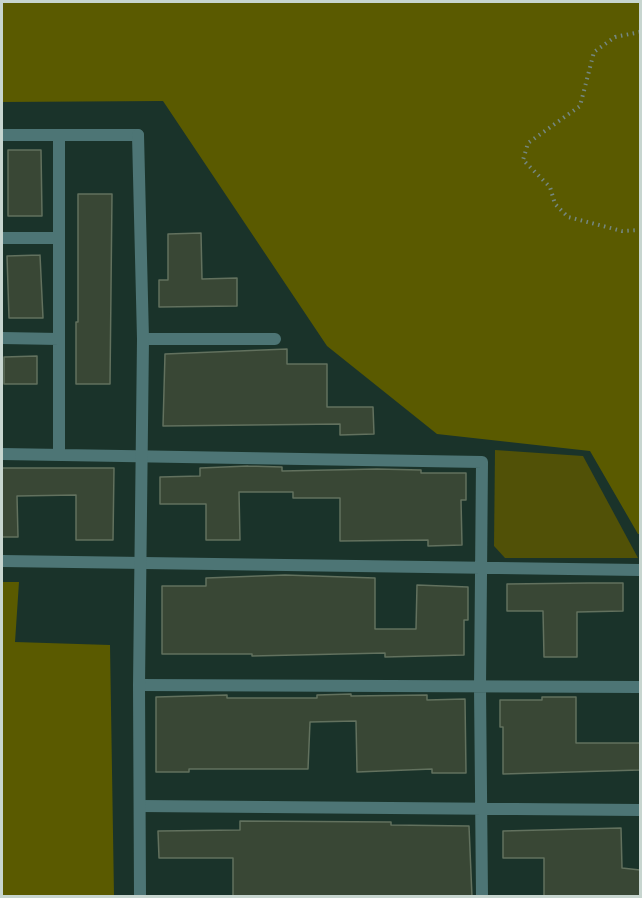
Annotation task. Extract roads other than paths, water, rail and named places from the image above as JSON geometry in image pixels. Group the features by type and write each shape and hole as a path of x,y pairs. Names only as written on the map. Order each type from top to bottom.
{"street":[{"path":"2,135 138,135 143,339 139,685 140,897"},
{"path":"59,135 59,455"},
{"path":"2,238 59,238"},
{"path":"2,338 59,339"},
{"path":"143,339 275,339"},
{"path":"2,454 482,462 480,687 482,897"},
{"path":"2,561 640,570"},
{"path":"139,685 640,687"},
{"path":"140,806 640,810"}]}
